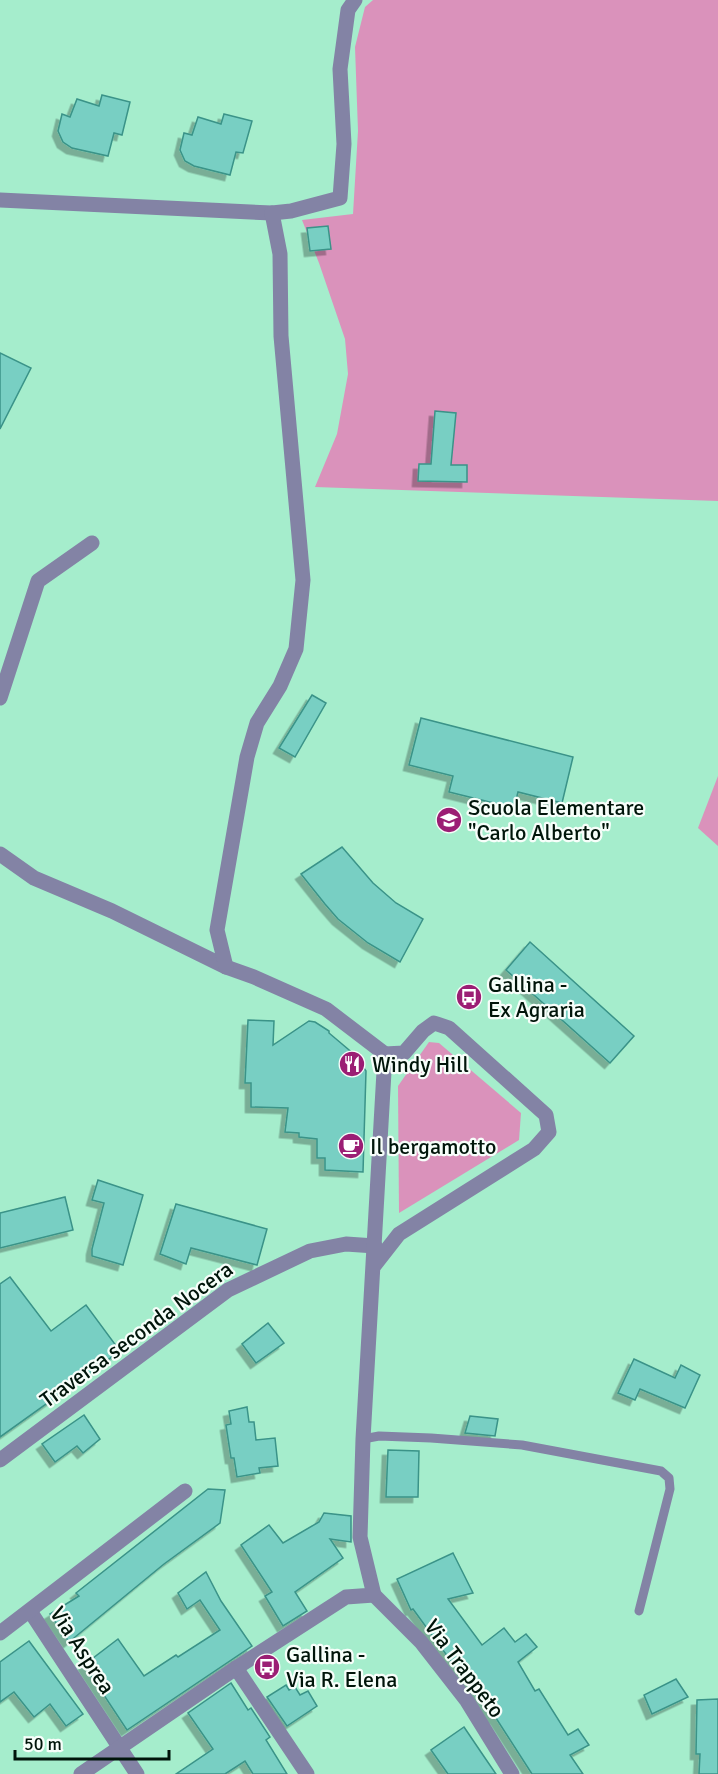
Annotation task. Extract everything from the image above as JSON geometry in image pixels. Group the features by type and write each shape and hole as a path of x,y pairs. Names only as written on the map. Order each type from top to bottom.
{"street":[{"path":"0,200 272,213 291,211 340,198 344,144 340,69 348,10 355,0"},
{"path":"226,967 217,930 247,756 257,723 280,686 296,649 303,580 281,336 280,254 272,213"},
{"path":"0,698 38,581 92,543"},
{"path":"0,854 34,878 112,911 226,967 326,1009 385,1054 404,1053 423,1031 434,1023 449,1028 546,1115 549,1132 534,1149 399,1234 374,1266"},
{"path":"81,1774 346,1597 374,1595 360,1537 363,1439 385,1054"},
{"name":"Traversa seconda Nocera","path":"0,1460 228,1290 310,1251 346,1244 375,1246"},
{"path":"0,1633 185,1491"},
{"name":"Via Trappeto","path":"374,1595 421,1642 466,1701 512,1774"},
{"name":"Via Asprea","path":"30,1611 137,1774"},
{"path":"237,1668 307,1774"}],"lane":[{"path":"363,1439 379,1436 410,1437 522,1445 661,1471 669,1478 670,1489 639,1611"}],"shaded area":[{"path":"373,0 718,0 718,501 315,487 337,434 348,374 345,339 302,220 353,214 358,131 355,47 365,7"},
{"path":"718,776 718,846 698,828"},
{"path":"429,1042 439,1043 521,1113 519,1140 399,1213 398,1086"}],"building":[{"path":"102,95 130,102 122,135 114,133 108,156 72,148 63,142 58,131 62,114 70,117 77,99 99,106"},
{"path":"224,114 252,121 243,153 236,152 230,175 194,166 185,161 180,150 184,133 192,135 198,117 221,124"},
{"path":"328,226 331,249 310,251 307,228"},
{"path":"0,353 31,368 0,429"},
{"path":"435,411 456,413 451,465 467,465 467,482 418,481 419,464 431,464"},
{"path":"312,695 326,703 295,757 279,748"},
{"path":"421,718 573,757 562,803 518,792 514,808 449,792 453,776 409,765"},
{"path":"342,847 373,883 396,903 423,919 400,962 368,943 338,919 301,874"},
{"path":"530,942 634,1036 610,1063 506,970"},
{"path":"248,1020 274,1021 273,1045 309,1021 315,1022 329,1031 355,1055 366,1071 363,1172 325,1170 325,1158 317,1158 317,1139 299,1137 299,1133 285,1132 288,1108 251,1107 251,1083 245,1083"},
{"path":"98,1180 143,1195 123,1265 92,1256 104,1203 92,1200"},
{"path":"65,1197 73,1230 0,1248 0,1213"},
{"path":"176,1204 267,1229 257,1265 191,1248 186,1264 160,1254"},
{"path":"10,1277 51,1331 86,1305 120,1351 0,1437 0,1284"},
{"path":"268,1323 284,1343 256,1363 242,1344"},
{"path":"634,1359 675,1378 681,1365 700,1375 685,1408 640,1389 635,1400 618,1393"},
{"path":"247,1407 249,1422 254,1422 256,1440 275,1438 278,1466 259,1468 260,1473 237,1477 234,1458 231,1458 226,1425 231,1424 229,1411"},
{"path":"84,1415 100,1439 83,1453 77,1446 55,1462 42,1444"},
{"path":"470,1416 498,1419 495,1436 465,1433"},
{"path":"388,1450 419,1451 418,1497 386,1497"},
{"path":"208,1489 225,1490 220,1523 164,1564 69,1642 50,1614 79,1596 76,1593"},
{"path":"324,1513 351,1516 351,1542 330,1539 343,1558 295,1592 307,1611 283,1626 265,1596 272,1592 241,1545 269,1525 283,1543 319,1522"},
{"path":"453,1553 473,1593 448,1599 482,1645 504,1628 515,1642 526,1634 537,1647 518,1662 535,1691 539,1689 568,1735 578,1729 589,1745 570,1755 583,1774 532,1774 496,1718 475,1694 413,1609 411,1610 397,1579"},
{"path":"206,1572 221,1601 252,1646 127,1730 84,1665 118,1639 144,1676 220,1630 200,1600 187,1609 178,1593"},
{"path":"29,1641 83,1714 66,1726 50,1704 34,1717 14,1692 0,1702 0,1662"},
{"path":"676,1679 688,1697 652,1714 644,1695"},
{"path":"231,1683 248,1710 251,1708 270,1737 266,1740 287,1774 253,1774 245,1761 225,1774 176,1774 213,1749 188,1713"},
{"path":"286,1685 289,1690 295,1687 300,1695 308,1691 317,1706 287,1726 267,1697"},
{"path":"718,1699 718,1774 699,1774 700,1754 696,1754 697,1700"},
{"path":"464,1727 496,1774 448,1774 431,1750"}],"place":[{"name":"Scuola Elementare \"Carlo Alberto\"","path":"449,820"},
{"name":"Gallina - Ex Agraria","path":"469,997"},
{"name":"Windy Hill","path":"352,1064"},
{"name":"Il bergamotto","path":"351,1146"},
{"name":"Gallina - Via R. Elena","path":"267,1667"}]}
